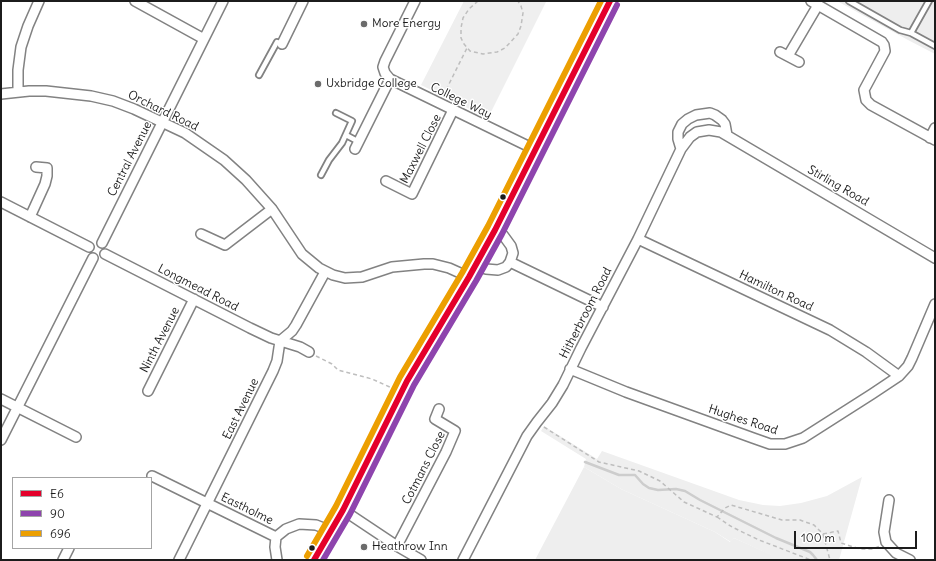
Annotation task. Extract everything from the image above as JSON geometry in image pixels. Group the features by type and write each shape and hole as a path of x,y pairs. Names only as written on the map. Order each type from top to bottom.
{"street":[{"path":"18,92 18,70 21,47 39,1"},
{"path":"135,1 204,39"},
{"name":"Central Avenue","path":"102,243 223,1"},
{"path":"282,44 303,1"},
{"path":"357,146 390,79 385,73 384,64 414,1"},
{"path":"314,560 344,510 402,392 495,230 610,1"},
{"path":"788,56 815,3 882,42 884,45 885,51 864,90 866,100 871,105 933,139 935,128"},
{"path":"780,52 799,62"},
{"name":"College Way","path":"390,79 536,150"},
{"name":"Orchard Road","path":"1,94 46,90 86,95 123,105 184,133 224,160 246,180 272,209 298,250 312,264 325,272 339,277 357,278 368,276 392,267 433,264 449,268 469,277"},
{"name":"Maxwell Close","path":"386,180 412,194 453,110"},
{"name":"Hitherbroom Road","path":"463,560 527,436 558,394 638,239 681,149 678,139 680,128 684,121 696,114 710,113 720,118 725,124 727,135"},
{"name":"Stirling Road","path":"681,149 690,137 697,132 709,130 727,135 935,258"},
{"path":"30,217 45,184 47,176 47,168 36,167"},
{"path":"2,205 30,217 89,247"},
{"path":"201,234 225,245 272,209"},
{"path":"475,266 498,270 506,267 510,262 513,254 511,246 503,234 495,230"},
{"name":"Hamilton Road","path":"638,239 830,330 866,352 899,376"},
{"path":"94,242 102,243 106,248 105,254 100,259 93,258 89,252 89,247 94,242"},
{"name":"Longmead Road","path":"105,254 266,335 300,347 309,352"},
{"path":"1,440 93,258"},
{"path":"510,262 603,307"},
{"path":"280,341 292,331 296,325 325,272"},
{"name":"Ninth Avenue","path":"148,391 194,299"},
{"name":"Hughes Road","path":"570,369 626,392 746,436 770,444 781,445 803,438 899,376 908,366 912,358 935,304"},
{"name":"East Avenue","path":"179,560 273,371 277,361 280,341"},
{"path":"1,399 76,437"},
{"name":"Cotmans Close","path":"397,546 446,452 455,431 435,419 439,409"},
{"name":"Eastholme","path":"152,476 276,537"},
{"path":"889,500 884,532 886,542 896,553 910,560"},
{"path":"344,510 397,546 421,560"},
{"name":"Eastholme","path":"277,560 275,546 276,537 286,529 299,524 316,525 331,531"},
{"path":"63,560 68,549"}],"lane":[{"path":"849,1 900,30 911,33 935,46"},
{"path":"911,33 929,1"},
{"path":"259,75 277,42 282,44"},
{"path":"321,175 329,160 340,146 352,120 336,113"},
{"path":"346,135 357,146"}],"path":[{"path":"478,1 466,14 462,23 461,38 467,48 478,53 487,54 497,52 509,45 518,34 522,22 522,10 518,1"},
{"path":"441,104 467,48"},
{"path":"309,352 332,364 338,370 372,379 402,392"},
{"path":"537,422 599,462 639,471 660,480 684,502 717,517 732,527 758,540 811,560"},
{"path":"717,517 725,508 734,506 782,520 800,520 808,522 814,525 823,534 830,560"},
{"path":"823,534 838,531 841,543 860,549 876,548 886,542"}],"shaded area":[{"path":"464,1 546,2 488,118 421,85"},
{"path":"837,1 935,1 935,54 908,40"},
{"path":"544,426 597,459 602,451 739,500 763,505 780,506 801,503 827,496 862,477 839,560 768,560 771,555 734,538 731,542 715,532 621,489 584,467 586,459 541,431"},
{"path":"584,467 621,489 715,532 730,542 734,538 783,560 535,560"}],"waterway":[{"path":"585,462 619,475 635,475 649,488 658,490 676,489 685,491 776,538 810,552 817,560"}],"transit line":[{"name":"696","path":"307,556 336,506 400,377 462,273 488,226 601,1"},
{"name":"E6","path":"314,560 343,510 407,381 469,277 495,230 610,1"},
{"name":"90","path":"323,560 350,514 414,385 476,281 502,234 617,5"}],"place":[{"name":"More Energy","path":"364,24"},
{"name":"Uxbridge College","path":"318,84"},
{"name":"Heathrow Inn","path":"364,547"}]}
